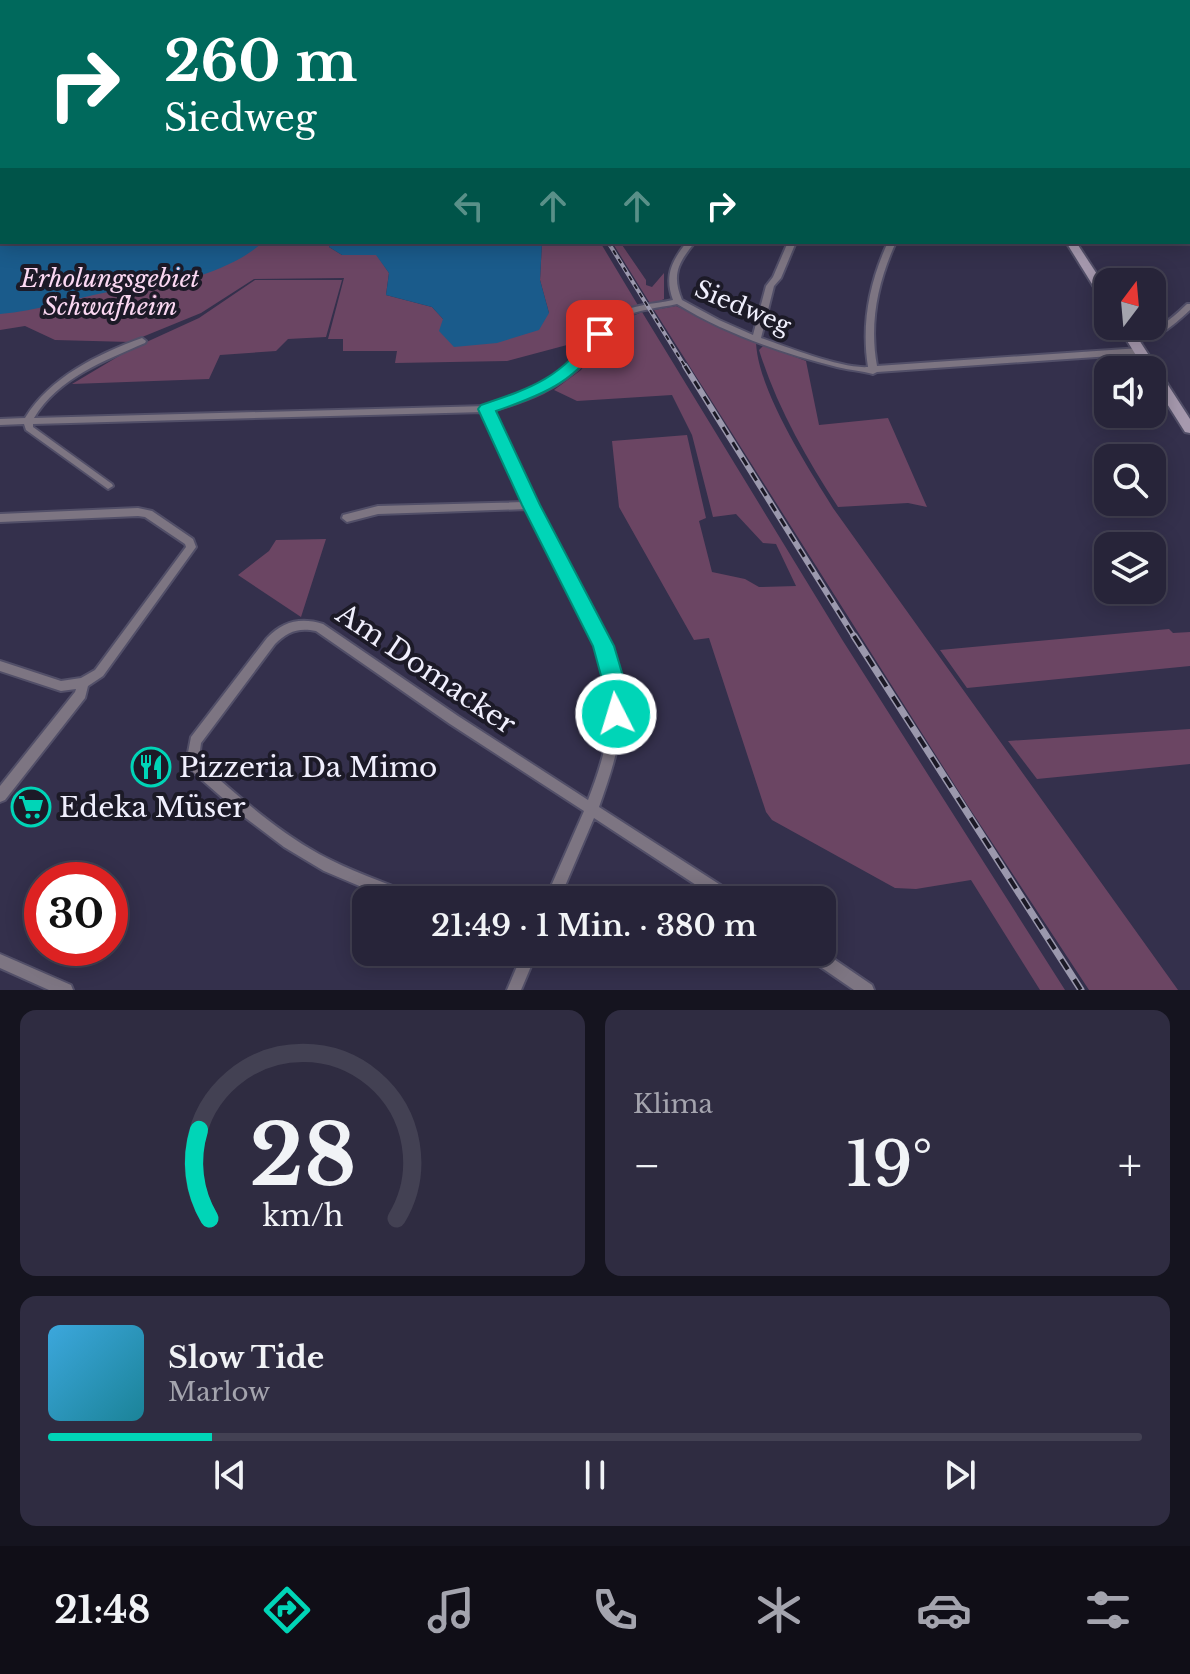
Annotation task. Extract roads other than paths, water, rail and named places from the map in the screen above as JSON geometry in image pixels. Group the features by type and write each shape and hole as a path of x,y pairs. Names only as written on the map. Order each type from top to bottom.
{"street":[{"path":"678,301 673,287 672,266 689,244"},
{"path":"757,337 770,286 777,278 791,244"},
{"path":"873,371 871,314 881,267 891,244"},
{"path":"1072,244 1094,278"},
{"name":"Siedweg","path":"0,422 487,409 537,391 561,378 584,357 605,327 619,316 678,301 698,314 832,364 873,371 1140,351"},
{"path":"1166,325 1190,306"},
{"path":"1179,315 1190,319"},
{"path":"1133,340 1143,356"},
{"path":"108,486 29,428 28,421 43,397 56,387 142,341"},
{"path":"1166,389 1186,416 1190,429"},
{"path":"487,409 531,505 604,646 614,683 615,728 609,754 558,886"},
{"path":"347,518 378,510 531,505"},
{"path":"0,518 138,512 148,514 189,542 188,555 99,673 83,683 61,686 0,666"},
{"name":"Am Domacker","path":"374,886 345,875 302,852 269,829 197,768 193,758 195,741 271,641 287,628 303,623 319,627 454,720 710,886"},
{"path":"0,796 81,694 83,683"},
{"path":"0,961 66,990"},
{"path":"514,990 524,966"},
{"path":"832,966 867,990"}],"water":[{"path":"0,244 261,244 220,268 166,285 133,292 108,292 0,314"},
{"path":"331,244 542,244 540,280 549,313 539,330 497,343 454,347 439,331 443,319 432,307 386,295 389,273 376,255 342,255 329,247"}],"railway":[{"path":"609,244 686,368"},
{"path":"685,366 855,638"},
{"path":"854,636 1081,990"}],"place":[{"name":"Pizzeria Da Mimo","path":"151,767"},
{"name":"Edeka Müser","path":"31,807"}],"park label":[{"name":"Erholungsgebiet Schwafheim","path":"110,292"}]}
